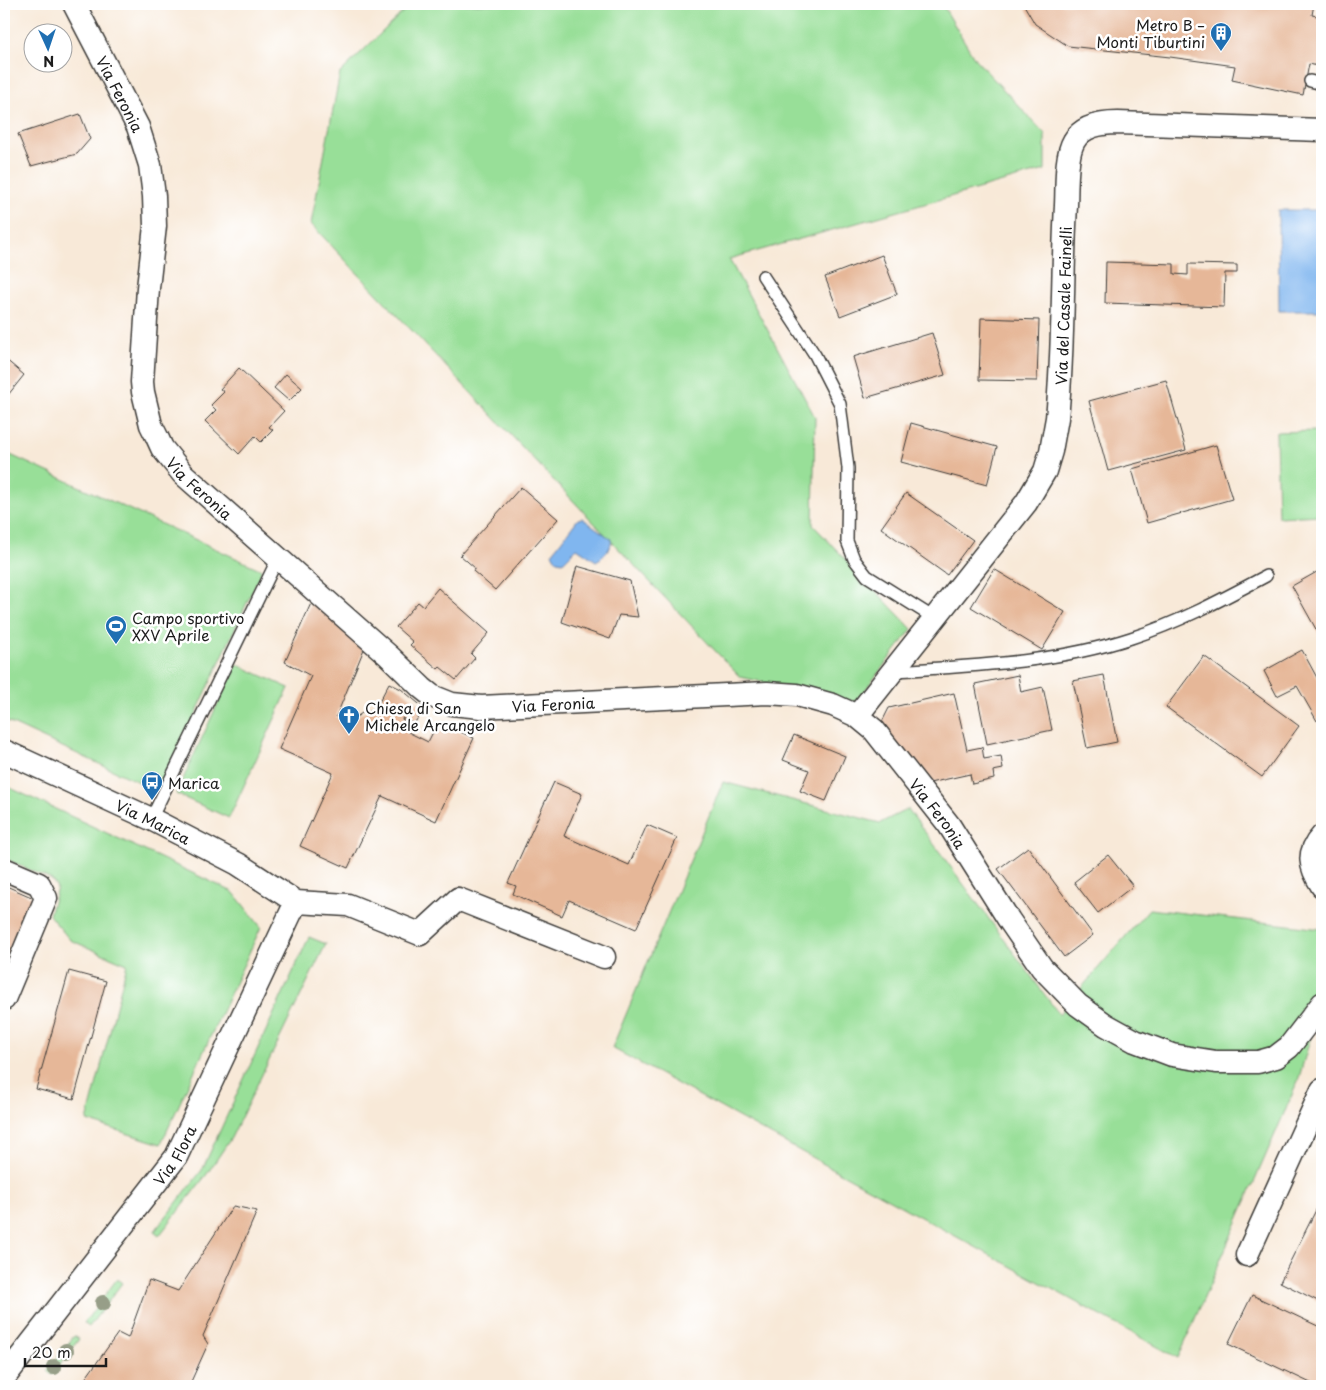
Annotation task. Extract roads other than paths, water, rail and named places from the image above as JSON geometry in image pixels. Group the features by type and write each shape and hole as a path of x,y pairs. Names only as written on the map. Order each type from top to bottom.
{"street":[{"name":"Via Feronia","path":"74,4 138,127 150,165 155,226 148,288 142,382 144,399 151,425 162,448 175,466 389,656 422,688 432,696 452,704 497,707 772,693 808,697 832,705 857,716 882,738 949,825 1042,968 1078,1005 1106,1025 1135,1041 1172,1055 1216,1062 1258,1062 1276,1057 1289,1047 1322,1004"},
{"name":"Via del Casale Fainelli","path":"857,716 1018,514 1040,480 1050,456 1059,402 1064,243 1069,160 1074,141 1079,134 1095,126 1118,123 1322,130"},
{"name":"Via Marica","path":"4,751 151,819 238,864 296,902"},
{"path":"1322,836 1314,845 1311,862 1322,886"},
{"path":"4,869 39,884 46,898 4,998"},
{"path":"296,902 348,905 420,934 458,899 604,957"},
{"name":"Via Flora","path":"4,1378 176,1157 296,902"},
{"path":"1247,1255 1322,1090"}],"lane":[{"path":"1310,81 1322,84"},
{"path":"763,276 815,355 840,404 848,468 847,540 854,559 866,576 934,618"},
{"path":"151,819 278,558"},
{"path":"892,671 1026,661 1111,644 1162,626 1266,576"}],"water":[{"path":"1278,210 1322,210 1322,311 1279,311"},
{"path":"582,518 611,539 609,549 596,561 577,548 563,562 557,561 552,553 578,519"}],"place":[{"name":"Metro B – Monti Tiburtini","path":"1221,52"},
{"name":"Campo sportivo XXV Aprile","path":"116,645"},
{"name":"Chiesa di San Michele Arcangelo","path":"349,735"},
{"name":"Marica","path":"152,801"}]}
